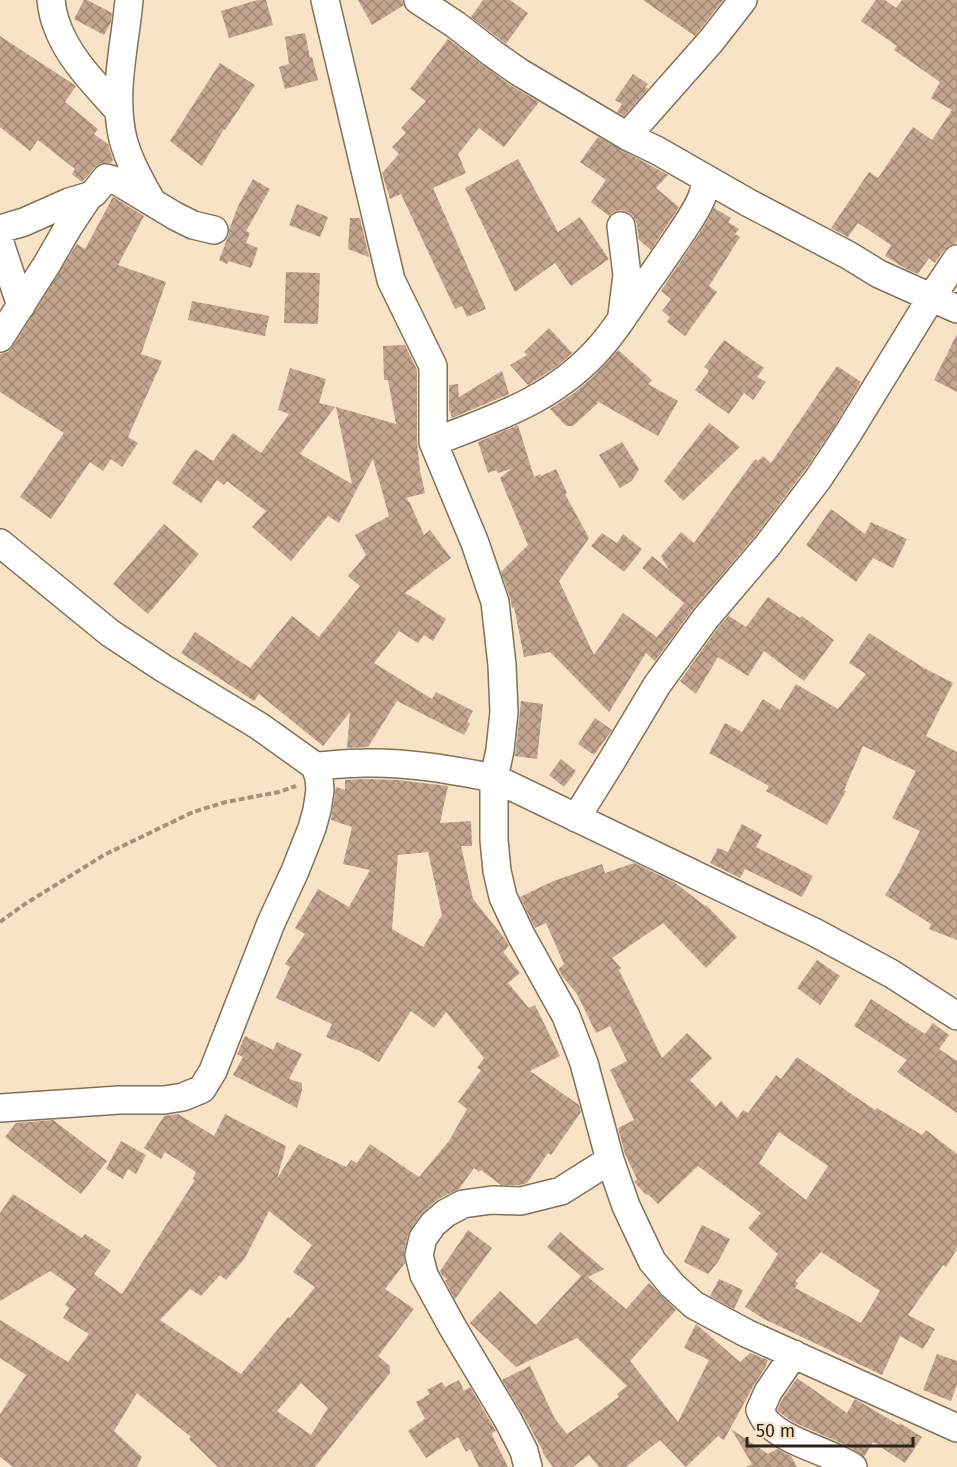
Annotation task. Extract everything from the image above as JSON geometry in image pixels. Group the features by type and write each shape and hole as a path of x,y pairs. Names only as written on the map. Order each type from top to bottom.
{"street":[{"path":"51,0 56,24 73,56 120,111"},
{"path":"129,0 120,70 120,111 123,138 132,166 153,203"},
{"path":"326,0 391,280 433,366 433,442 475,543 495,602 502,665 504,712 494,778 495,851 503,897 521,935 566,1016 584,1063 610,1160 626,1206 652,1261 672,1285 694,1305 746,1334 957,1428"},
{"path":"418,0 519,72 627,136 879,274 957,309"},
{"path":"627,136 704,49 743,0"},
{"path":"0,229 89,196 106,178 117,181 194,225 214,230"},
{"path":"433,442 534,400 575,372 621,322 692,217 702,197 706,179"},
{"path":"0,338 13,302 89,196"},
{"path":"621,226 627,275 621,322"},
{"path":"0,243 13,302"},
{"path":"576,818 657,685 705,619 767,546 848,435 957,259"},
{"path":"0,543 110,633 172,674 259,726 317,772 320,790 312,828 295,871 271,923 213,1071 201,1089 183,1097 164,1100 119,1100 0,1108"},
{"path":"317,772 367,763 450,770 494,778 816,933 892,974 957,1016"},
{"path":"528,1467 524,1450 508,1420 424,1275 419,1255 423,1238 446,1213 463,1204 492,1200 521,1201 561,1191 610,1160"},
{"path":"794,1354 768,1392 760,1410 766,1421 780,1432 798,1442 831,1454 853,1467"}],"path":[{"path":"0,922 104,855 193,812 226,802 279,792 317,772"}],"building":[{"path":"84,0 112,13 111,22 104,35 74,19"},
{"path":"258,0 266,0 273,25 229,38 221,11"},
{"path":"358,0 402,0 404,5 372,25"},
{"path":"483,0 510,0 528,13 506,44 471,17"},
{"path":"643,0 723,0 695,36"},
{"path":"876,0 885,0 896,8 902,0 957,0 957,241 944,250 935,263 929,258 918,274 885,256 891,245 858,223 848,237 831,228 869,172 878,178 913,127 932,140 952,110 931,98 940,82 894,50 897,46 861,21"},
{"path":"305,33 310,58 312,57 318,80 285,89 279,67 289,64 285,37"},
{"path":"0,36 76,86 65,102 98,129 94,134 108,144 113,160 111,163 101,163 82,182 72,174 75,169 38,140 30,151 0,127"},
{"path":"448,39 510,85 539,102 504,147 479,128 458,154 466,173 433,188 486,309 467,317 462,306 455,309 401,194 390,199 382,173 399,154 392,147 406,133 401,128 426,101 410,89"},
{"path":"220,63 255,85 224,129 202,166 170,141"},
{"path":"633,74 648,84 645,87 648,89 624,116 617,112 622,104 615,100"},
{"path":"598,137 668,175 656,188 679,207 651,250 639,240 637,224 628,212 620,210 609,216 591,202 606,180 580,162"},
{"path":"518,159 558,232 580,217 609,259 571,286 555,263 515,292 465,188"},
{"path":"253,179 270,189 246,231 250,233 246,243 258,248 251,268 229,261 227,264 219,260 238,206"},
{"path":"113,197 144,216 118,265 166,282 141,354 162,361 128,437 138,443 122,467 111,459 103,471 90,462 51,519 20,497 64,433 0,392 0,354 8,352 13,346 77,244 85,249"},
{"path":"297,204 328,217 320,237 289,225"},
{"path":"714,208 731,218 728,222 739,229 735,234 740,237 709,286 717,292 685,336 667,322 670,317 662,311 671,299 661,291"},
{"path":"350,218 360,218 369,257 348,249"},
{"path":"286,272 320,273 318,324 284,323"},
{"path":"192,301 269,316 265,336 188,320"},
{"path":"549,328 572,353 556,367 528,385 510,365 527,355 524,352"},
{"path":"957,334 957,392 934,380"},
{"path":"724,340 764,368 757,377 766,382 753,400 744,393 729,414 695,390 709,371 704,367"},
{"path":"405,345 417,370 417,442 425,493 406,498 424,535 430,530 451,558 405,593 446,619 433,641 424,635 418,643 399,631 374,663 432,699 436,692 473,711 464,735 397,701 368,747 347,748 350,712 323,746 259,694 254,701 181,653 195,632 250,668 292,616 319,637 360,586 348,576 366,555 355,535 389,516 373,459 339,523 328,516 291,561 252,527 266,511 227,481 224,485 217,480 201,503 172,483 195,449 213,461 233,433 261,453 289,414 278,410 290,368 326,379 319,403 335,407 300,454 352,484 336,407 396,424 388,380 384,380 383,346"},
{"path":"618,350 652,380 648,384 678,401 658,436 597,401 598,403 573,426 566,426 550,409 594,376"},
{"path":"837,366 861,382 834,427 755,536 693,609 655,661 646,653 609,712 550,652 524,657 514,607 512,608 501,572 528,545 500,478 511,469 488,473 478,442 518,425 534,477 556,469 567,493 565,494 589,538 559,581 594,655 623,613 657,637 684,603 642,568 652,556 669,570 661,556 681,532 694,543 755,459 758,461 763,456 771,463"},
{"path":"502,371 509,394 452,418 449,411 449,385 458,384 459,397"},
{"path":"709,423 740,447 683,501 664,481"},
{"path":"622,442 639,469 632,481 620,488 599,455"},
{"path":"831,509 865,534 871,522 907,539 893,568 873,558 856,582 806,545"},
{"path":"164,524 199,554 148,614 113,584"},
{"path":"602,533 617,543 623,534 642,549 624,572 591,546"},
{"path":"768,597 800,618 802,616 834,640 804,681 764,651 748,676 718,657 696,694 680,681 731,613 729,616 746,627"},
{"path":"869,633 924,668 953,683 926,736 957,752 957,940 929,929 931,924 885,895 920,831 892,818 916,771 863,746 844,790 846,791 827,825 766,791 769,786 709,753 725,723 742,732 763,699 780,710 796,684 838,709 866,674 849,663"},
{"path":"521,701 543,704 537,759 515,756"},
{"path":"595,718 612,730 594,755 578,744"},
{"path":"561,759 576,771 564,787 549,775"},
{"path":"345,780 397,780 448,786 440,823 471,821 472,846 461,846 473,899 509,946 503,952 520,973 508,983 529,1008 535,1005 560,1056 530,1071 579,1105 581,1112 551,1155 548,1153 527,1183 501,1185 481,1170 479,1172 474,1168 459,1189 438,1199 420,1215 408,1234 404,1252 405,1263 385,1289 414,1309 378,1356 390,1366 390,1373 315,1467 218,1467 189,1439 191,1437 137,1393 114,1431 142,1457 137,1467 13,1467 0,1457 0,1414 26,1375 0,1358 0,1320 68,1362 89,1334 63,1318 69,1308 65,1305 76,1289 50,1271 0,1301 0,1213 13,1194 82,1238 85,1234 111,1251 94,1274 122,1294 195,1180 193,1179 196,1172 165,1152 161,1159 144,1148 164,1116 178,1114 214,1136 225,1114 286,1146 277,1179 299,1144 346,1167 351,1160 357,1163 370,1144 419,1177 449,1141 467,1109 458,1102 481,1070 477,1068 484,1058 446,1012 434,1028 411,1011 379,1062 360,1051 326,1037 332,1024 276,998 290,967 285,964 305,934 295,928 318,889 349,907 370,870 343,864 352,827 331,820 336,787 345,790","holes":["428,852 442,915 423,947 392,929 398,855","269,1211 312,1245 293,1272 315,1287 241,1374 160,1320 190,1289 201,1296 220,1275 226,1280 245,1258","301,1383 328,1408 311,1435 277,1411"]},
{"path":"742,824 762,835 756,847 813,876 802,897 745,869 740,878 710,863 718,848 728,852"},
{"path":"634,863 674,882 706,905 737,937 706,968 663,923 612,958 621,968 619,970 662,1058 687,1033 712,1058 690,1080 716,1107 721,1101 737,1118 743,1110 748,1113 776,1075 781,1079 797,1057 875,1110 877,1108 922,1135 926,1130 957,1154 957,1249 946,1267 943,1265 908,1315 935,1329 923,1349 900,1336 882,1375 764,1319 745,1307 778,1254 748,1228 761,1213 698,1166 658,1204 634,1182 637,1179 625,1154 618,1128 634,1120 610,1070 627,1061 610,1026 596,1033 577,994 558,969 564,964 546,923 535,928 520,897 551,882 602,864 605,873","holes":["779,1132 828,1166 806,1200 759,1163","821,1252 880,1291 861,1323 795,1288 798,1283 795,1281"]},
{"path":"817,960 840,976 820,1005 797,988"},
{"path":"871,999 925,1034 933,1023 949,1035 939,1049 957,1061 957,1113 897,1072 907,1060 854,1026"},
{"path":"245,1036 273,1050 277,1042 302,1054 289,1079 302,1083 297,1108 233,1075 243,1057 237,1054"},
{"path":"53,1120 107,1161 81,1194 5,1137 16,1123"},
{"path":"121,1141 146,1155 136,1174 128,1169 123,1179 106,1169"},
{"path":"702,1225 730,1239 718,1262 708,1274 684,1262"},
{"path":"468,1230 492,1248 455,1299 445,1281 447,1279 440,1271"},
{"path":"560,1232 604,1269 588,1277 626,1309 649,1283 676,1310 630,1361 678,1422 709,1360 684,1348 696,1324 740,1362 750,1353 768,1360 724,1440 718,1436 686,1467 660,1440 626,1467 599,1467 589,1455 573,1467 553,1467 542,1452 502,1380 530,1366 555,1419 567,1434 619,1397 617,1394 627,1386 577,1338 516,1367 470,1323 500,1291 536,1325 581,1276 547,1247"},
{"path":"719,1279 743,1290 734,1309 710,1296"},
{"path":"937,1354 957,1361 957,1384 951,1401 923,1390"},
{"path":"797,1378 847,1413 855,1399 922,1437 905,1463 873,1442 864,1457 850,1447 793,1422 777,1410"},
{"path":"459,1380 464,1391 470,1387 496,1431 492,1433 493,1437 508,1467 479,1467 470,1449 466,1452 458,1437 426,1458 408,1431 425,1419 416,1402 430,1394 427,1390 442,1382 445,1387"},
{"path":"731,1429 768,1454 777,1449 791,1456 797,1467 746,1467 752,1464"}]}
